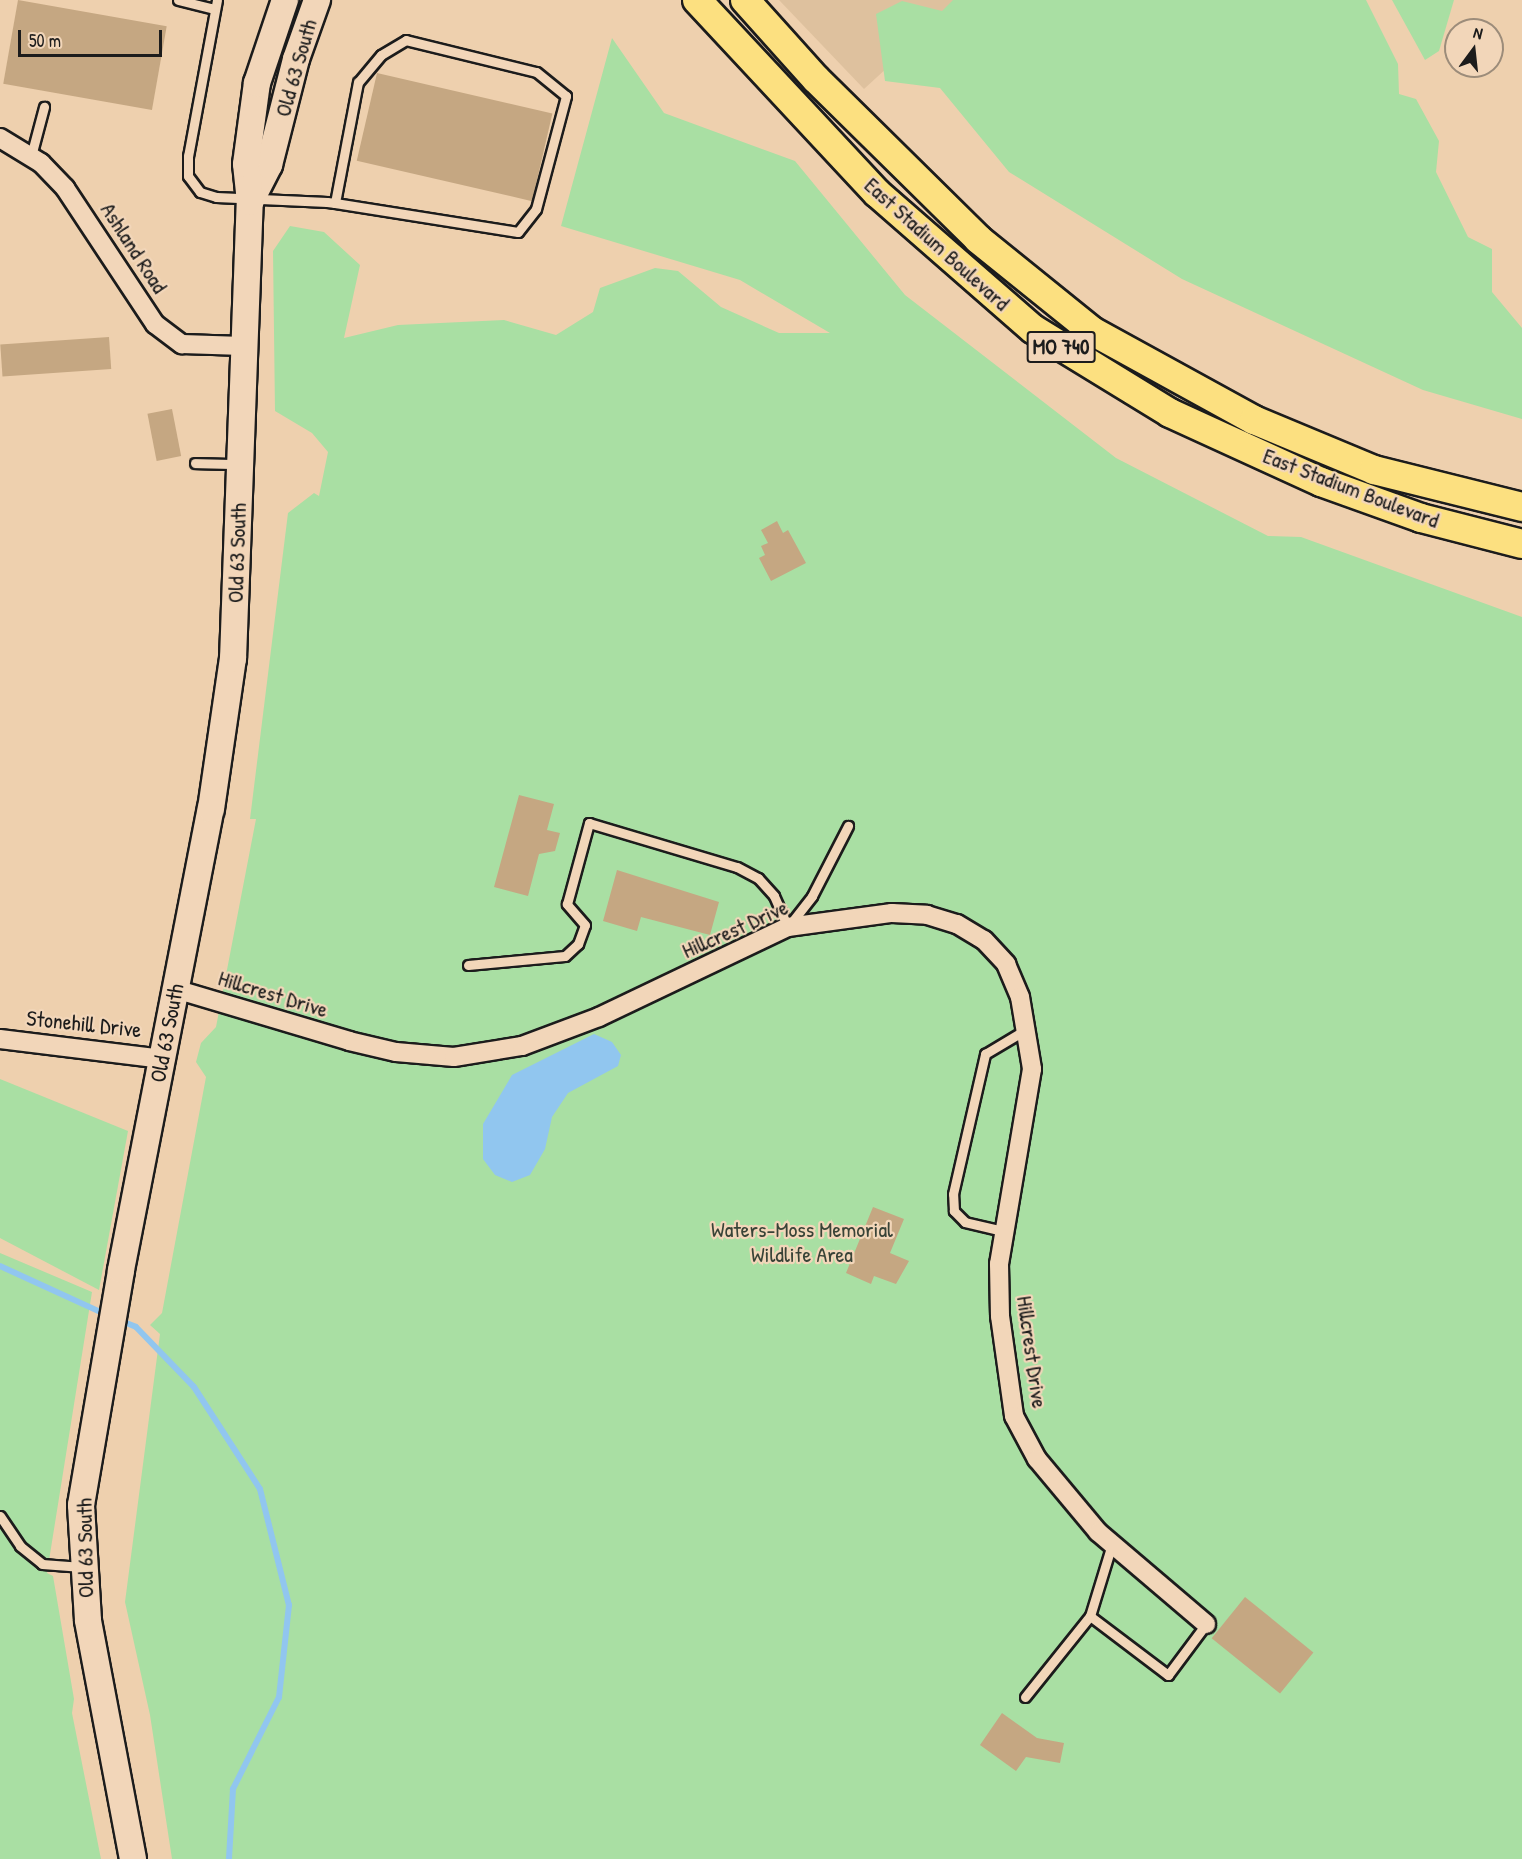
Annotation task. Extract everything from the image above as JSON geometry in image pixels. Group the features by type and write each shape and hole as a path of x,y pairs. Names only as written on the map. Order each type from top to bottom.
{"main road":[{"name":"Old 63 South","path":"133,1859 88,1620 82,1567 81,1505 121,1270 211,809 233,659 250,202 246,164 257,82 285,0"},
{"name":"Old 63 South","path":"250,202 269,165 296,60 317,0"},
{"name":"East Stadium Boulevard","path":"697,0 877,193 1034,330 1170,413 1321,482 1421,518 1522,544"},
{"name":"East Stadium Boulevard","path":"745,0 816,79 978,239 1092,331 1254,420 1374,470 1522,507"}],"street":[{"name":"Ashland Road","path":"0,138 31,156 65,188 155,324 182,344 243,346"},
{"name":"Hillcrest Drive","path":"176,989 349,1041 396,1052 454,1056 522,1046 599,1017 788,927 892,914 927,915 957,924 984,940 1006,964 1027,1029 1032,1089 1003,1232 1000,1316 1014,1416 1037,1459 1112,1544 1206,1624"},
{"name":"Stonehill Drive","path":"0,1039 163,1059"}],"lane":[{"path":"178,0 215,5 188,156 188,176 200,192 250,202 335,203 518,232 536,209 566,96 536,72 406,40 381,56 358,82 335,203"},
{"path":"31,156 44,107"},
{"path":"195,463 241,464"},
{"path":"468,965 565,956 578,944 585,925 567,904 589,823 737,867 758,878 774,896 788,927 812,896 848,826"},
{"path":"1003,1232 965,1222 954,1211 953,1194 985,1054 1027,1029"},
{"path":"0,1516 20,1546 42,1564 82,1567"},
{"path":"1025,1697 1090,1616 1112,1544"},
{"path":"1090,1616 1168,1675 1206,1624"}],"shaded area":[{"path":"779,0 961,0 864,89"}],"green space":[{"path":"953,0 1366,0 1398,64 1399,94 1416,99 1439,141 1436,172 1468,237 1492,249 1492,292 1522,328 1522,419 1423,390 1182,279 1009,172 940,88 885,81 876,14 902,1 942,11"},
{"path":"1392,0 1454,0 1449,18 1444,18 1444,34 1439,51 1425,60"},
{"name":"Waters-Moss Memorial Wildlife Area","path":"612,38 664,113 795,161 905,295 1116,458 1268,536 1301,537 1522,617 1522,1859 172,1859 150,1715 125,1602 160,1334 150,1325 162,1313 206,1077 196,1062 201,1043 216,1027 256,819 250,819 288,513 314,493 319,496 328,452 312,433 275,411 273,251 290,226 324,232 360,265 344,338 398,325 504,320 556,335 593,312 600,288 655,268 678,271 721,307 779,333 830,333 740,280 561,226"},
{"path":"0,1079 128,1131 99,1290 0,1238"},
{"path":"0,1253 92,1292 47,1573 53,1576 74,1699 72,1713 101,1859 0,1859"}],"water":[{"path":"594,1034 612,1042 621,1055 618,1066 568,1093 552,1117 545,1149 530,1175 512,1182 495,1175 483,1159 483,1124 512,1075"}],"building":[{"path":"18,0 167,26 152,110 3,84"},
{"path":"377,73 552,113 532,201 357,161"},
{"path":"109,337 111,369 2,377 0,345"},
{"path":"172,409 181,456 157,461 147,414"},
{"path":"777,521 783,533 788,530 806,563 771,581 759,558 765,555 761,546 768,543 761,530"},
{"path":"519,795 554,804 547,830 560,833 555,851 539,854 528,896 494,887"},
{"path":"617,870 719,902 710,935 641,917 637,931 603,921"},
{"path":"873,1207 904,1219 890,1253 909,1261 896,1284 874,1276 871,1284 846,1273"},
{"path":"1245,1597 1313,1652 1280,1694 1212,1638"},
{"path":"1002,1713 1037,1738 1064,1743 1060,1763 1026,1757 1016,1771 980,1745"}],"waterway":[{"path":"0,1266 107,1315"},
{"path":"119,1320 136,1327 194,1387 260,1489 289,1605 279,1697 233,1789 229,1859"}]}
